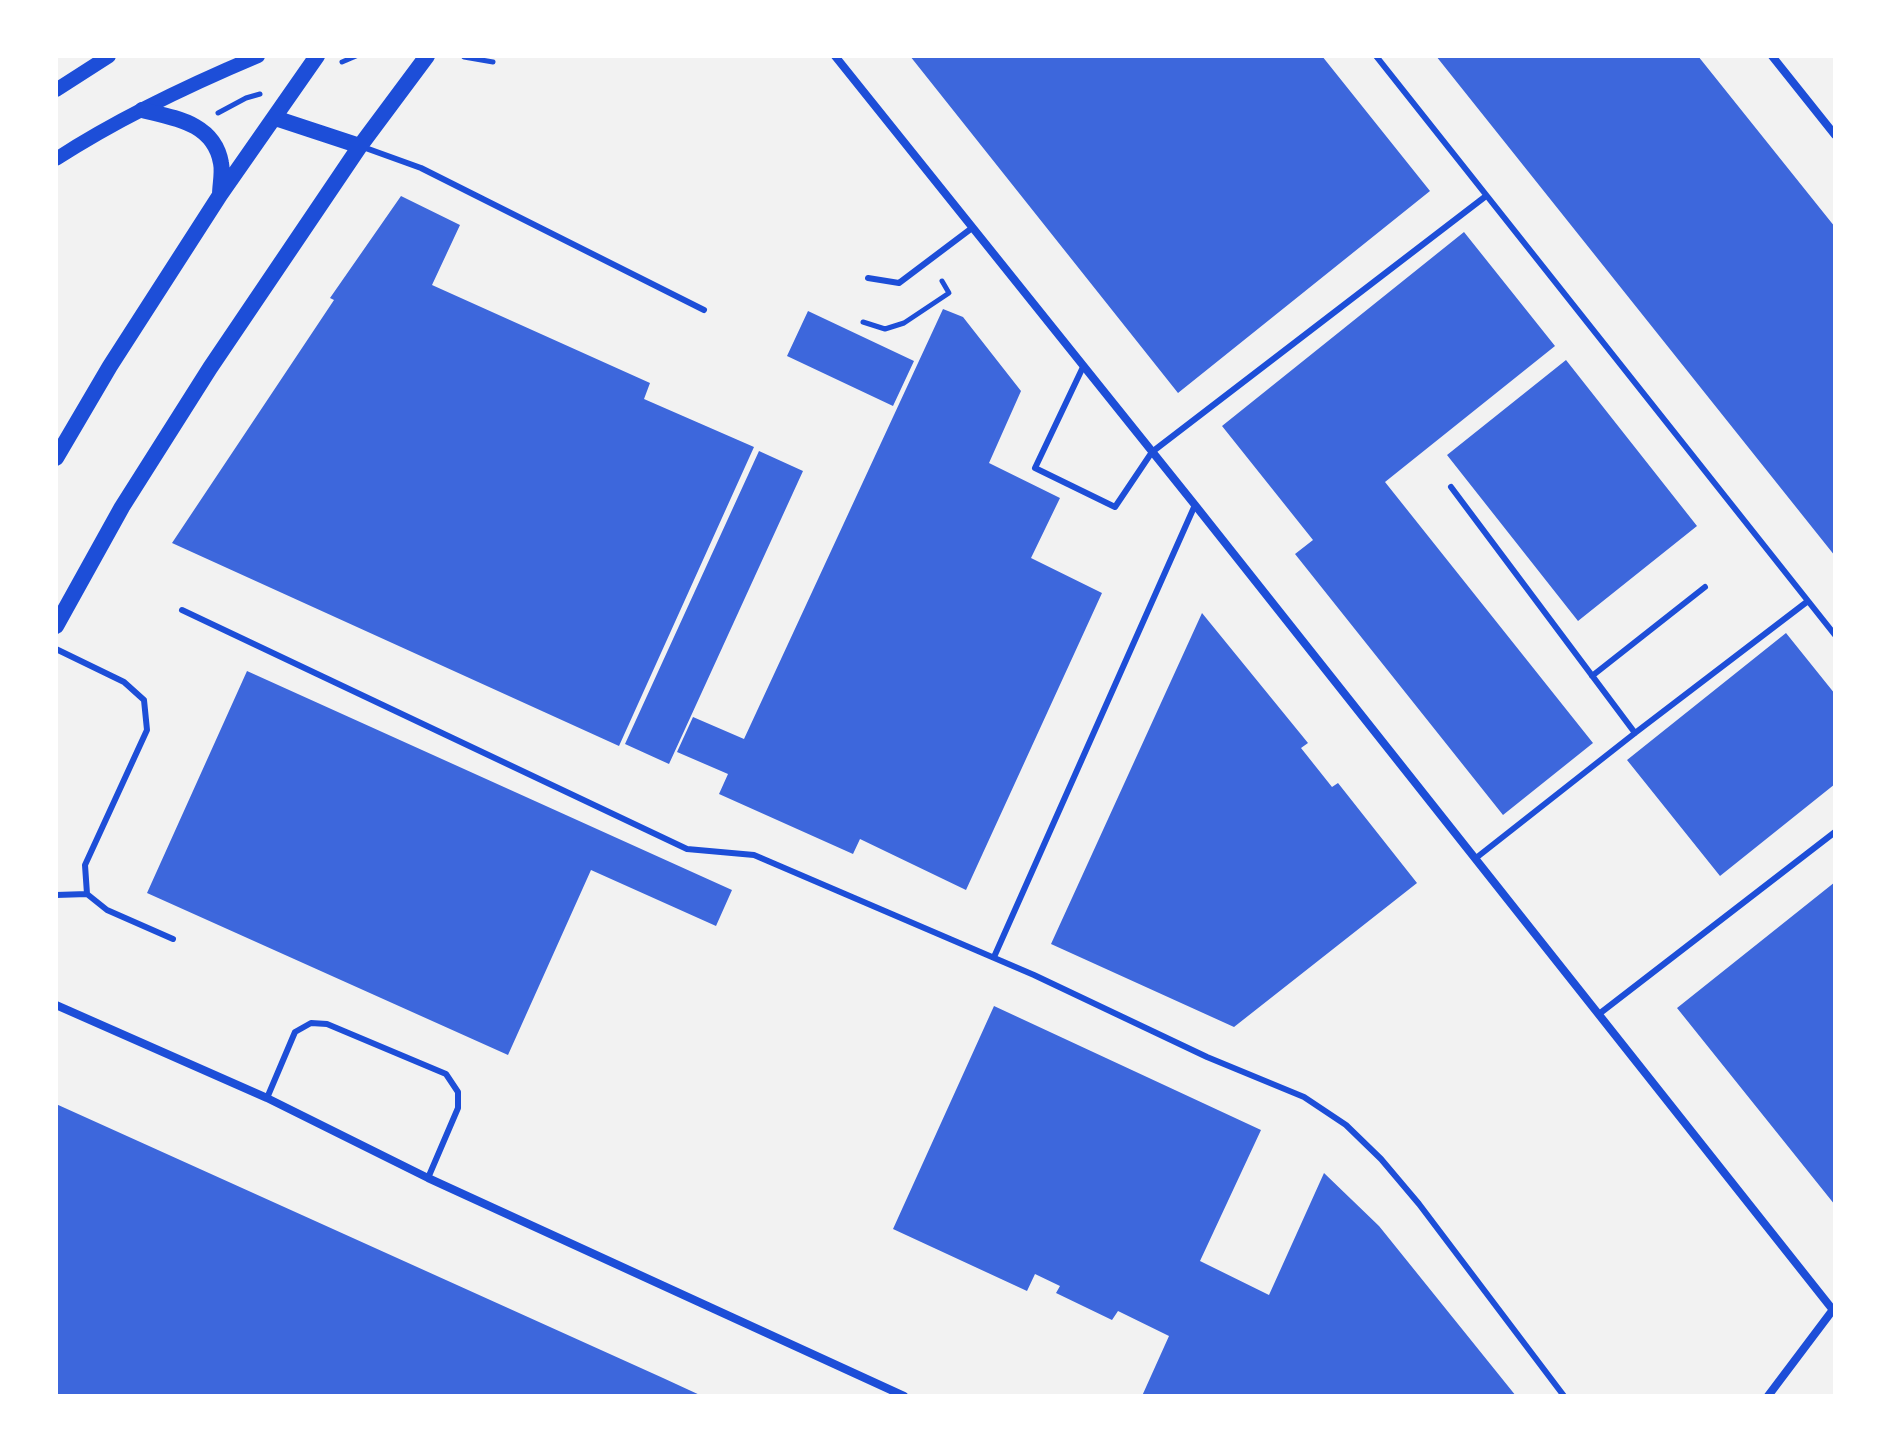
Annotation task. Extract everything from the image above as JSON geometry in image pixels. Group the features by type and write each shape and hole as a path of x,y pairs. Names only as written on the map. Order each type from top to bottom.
{"main road":[{"path":"56,458 110,366 220,195 317,56"},
{"path":"56,626 122,507 210,368 360,146 427,56"},
{"path":"142,110 184,120 211,138 221,162 220,195"},
{"path":"275,118 360,146"}],"street":[{"path":"56,90 109,56"},
{"path":"56,159 86,139 194,83 258,56"},
{"path":"835,56 1834,1308 1768,1396"},
{"path":"1772,56 1835,135"},
{"path":"56,1005 267,1098 428,1178 904,1396"}],"lane":[{"path":"1376,56 1835,635"},
{"path":"360,146 421,168 704,310"},
{"path":"1083,367 1035,468 1115,507 1152,452 1486,196"},
{"path":"868,278 899,283 972,228"},
{"path":"1451,487 1635,733"},
{"path":"994,957 1195,505"},
{"path":"1592,676 1705,587"},
{"path":"1476,858 1808,601"},
{"path":"182,610 687,849 754,855 994,957 1207,1057 1304,1097 1346,1125 1381,1159 1419,1204 1564,1396"},
{"path":"56,649 124,682 144,700 147,730 85,865 87,894"},
{"path":"1599,1014 1835,832"},
{"path":"56,895 87,894 107,910 173,939"},
{"path":"267,1098 295,1032 311,1023 327,1024 446,1074 458,1092 458,1108 428,1178"}],"path":[{"path":"464,57 493,62"},
{"path":"214,115 246,98 252,91"},
{"path":"863,322 885,329 904,323 949,293 942,281"}],"building":[{"path":"910,56 1322,56 1430,191 1178,393"},
{"path":"1436,56 1698,56 1835,227 1835,556"},
{"path":"401,196 460,225 432,285 650,383 644,399 754,447 619,746 172,543 334,300 330,298"},
{"path":"1464,232 1555,346 1385,482 1593,743 1503,815 1295,554 1313,540 1222,426"},
{"path":"943,309 963,317 1021,391 989,463 1060,498 1031,558 1102,593 966,890 860,839 853,854 719,794 728,774 677,752 693,717 744,739"},
{"path":"808,311 914,361 893,406 787,356"},
{"path":"1566,360 1697,526 1578,621 1447,455"},
{"path":"759,451 803,471 669,764 625,744"},
{"path":"1202,613 1308,743 1301,748 1332,787 1338,783 1417,883 1234,1027 1051,944"},
{"path":"1786,633 1835,694 1835,784 1720,876 1627,760"},
{"path":"247,671 732,890 716,926 591,870 508,1055 147,893"},
{"path":"1835,882 1835,1205 1677,1008"},
{"path":"994,1006 1261,1130 1200,1261 1269,1295 1324,1173 1379,1226 1516,1396 1142,1396 1169,1336 1118,1311 1112,1320 1056,1293 1060,1286 1035,1274 1027,1291 893,1229"},
{"path":"56,1104 663,1378 702,1396 56,1396"}]}
